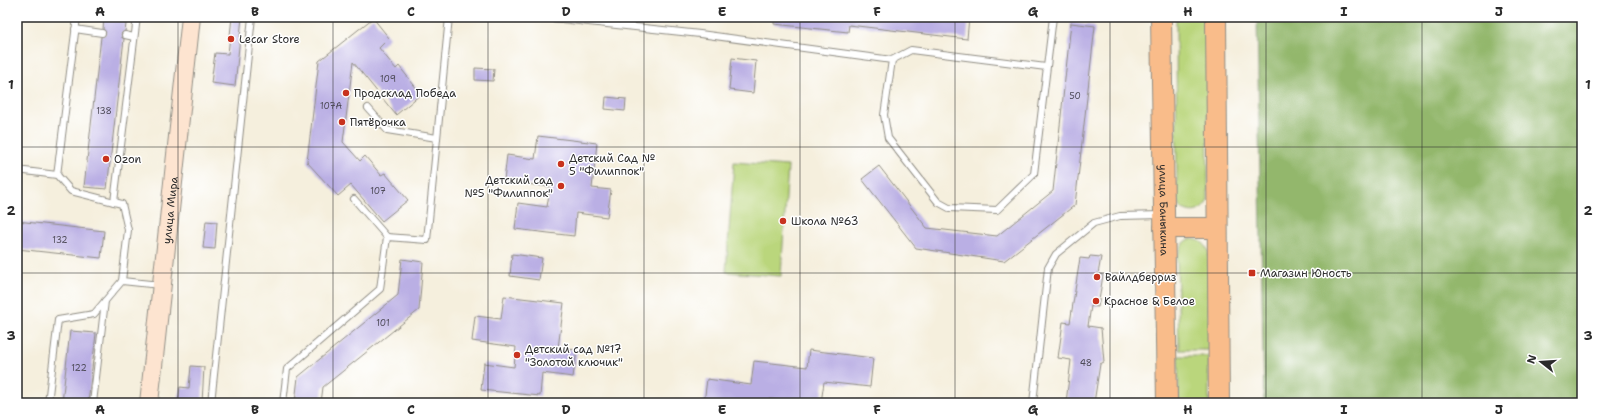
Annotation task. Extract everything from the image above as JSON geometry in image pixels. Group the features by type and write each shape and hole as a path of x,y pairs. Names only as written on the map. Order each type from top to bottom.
{"main road":[{"name":"улица Мира","path":"149,403 191,17"},
{"name":"улица Баныкина","path":"1161,17 1166,403"},
{"path":"1216,17 1219,403"},
{"path":"1164,222 1217,228"}],"lane":[{"path":"57,175 77,17"},
{"path":"114,202 137,17"},
{"path":"211,403 252,17"},
{"path":"354,200 387,237 427,240 449,17"},
{"path":"542,17 700,34 892,60 911,50 1046,66"},
{"path":"892,60 884,115 888,138 938,202 949,208 997,210 1034,174 1053,17"},
{"path":"75,29 102,32"},
{"path":"125,35 134,37"},
{"path":"368,108 387,130 437,138"},
{"path":"17,170 57,175 71,190 122,204 128,230 122,280 94,314 58,320 48,403"},
{"path":"1033,403 1048,268 1056,254 1094,223 1120,216 1164,222"},
{"path":"283,403 287,369 380,288 387,237"},
{"path":"122,280 162,285"},
{"path":"93,403 105,301"}],"green space":[{"path":"1176,17 1207,17 1208,200 1200,210 1193,212 1181,208 1177,197"},
{"path":"1257,17 1582,17 1582,403 1264,403"},
{"path":"734,162 788,166 781,276 726,272"},
{"path":"1189,239 1202,242 1209,253 1209,350 1179,350 1177,257 1182,245"},
{"path":"1178,356 1209,356 1209,403 1179,403"}],"building":[{"path":"104,17 127,17 125,31 121,34 124,39 107,189 84,187 101,37 106,33 103,29"},
{"path":"232,17 242,17 235,86 211,83 215,53 228,54"},
{"path":"774,17 969,17 967,39 849,25 848,32 774,24"},
{"path":"373,18 389,38 379,48 396,69 399,66 421,94 396,115 353,62 343,142 360,161 365,156 381,175 385,173 408,200 382,221 351,185 338,196 307,162 319,61"},
{"path":"1071,23 1095,26 1075,205 1004,261 916,248 862,179 879,166 927,228 997,236 1053,191"},
{"path":"732,58 756,61 753,93 729,90"},
{"path":"475,68 494,69 493,81 475,80"},
{"path":"606,97 626,99 625,111 605,109"},
{"name":"Детский сад №5 \"Филиппок\"","path":"538,136 597,143 592,188 611,190 607,217 576,213 574,236 515,229 518,203 547,207 550,187 504,181 507,155 535,159"},
{"path":"17,221 104,231 101,258 17,249"},
{"path":"206,221 217,222 215,249 203,248"},
{"path":"512,254 542,258 539,280 510,276"},
{"path":"1090,256 1101,257 1098,274 1103,275 1098,307 1091,306 1088,326 1101,328 1104,362 1100,364 1094,403 1066,403 1071,360 1058,358 1063,322 1070,323 1080,258 1089,259"},
{"path":"402,259 423,262 419,310 323,387 321,403 295,403 298,377 398,295"},
{"path":"504,296 564,303 558,348 577,350 573,377 542,373 540,396 481,390 484,363 514,367 516,347 472,341 475,316 501,319"},
{"path":"70,331 96,333 88,403 62,403"},
{"path":"809,350 873,358 870,387 824,382 821,403 769,399 769,403 704,403 707,379 751,385 754,361 807,367"},
{"path":"191,366 204,367 202,403 178,403 180,387 189,388"}],"place":[{"name":"Lecar Store","path":"231,39"},
{"name":"Продсклад Победа","path":"346,93"},
{"name":"Пятёрочка","path":"342,122"},
{"name":"Ozon","path":"106,159"},
{"name":"Детский Сад № 5 \"Филиппок\"","path":"561,164"},
{"name":"Детский сад №5 \"Филиппок\"","path":"561,186"},
{"name":"Школа №63","path":"783,221"},
{"name":"Магазин Юность","path":"1252,273"},
{"name":"Вайлдберриз","path":"1097,277"},
{"name":"Красное & Белое","path":"1096,301"},
{"name":"Детский сад №17 \"Золотой ключик\"","path":"517,355"}]}
